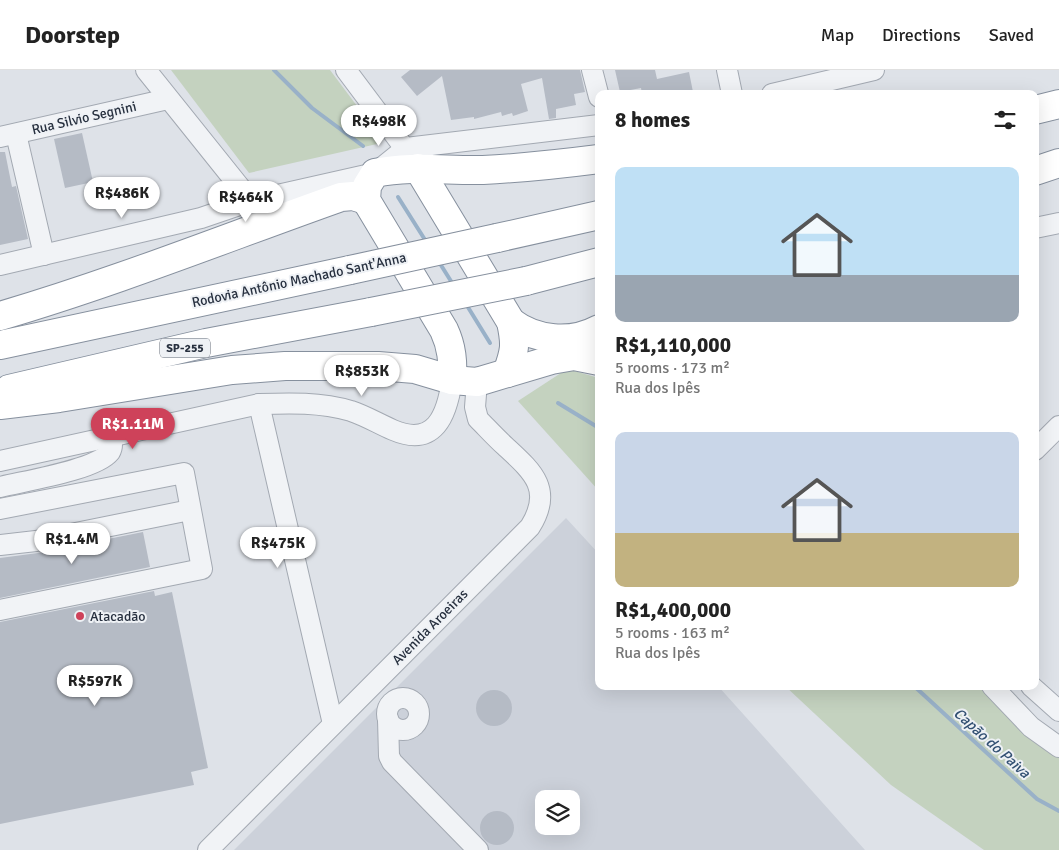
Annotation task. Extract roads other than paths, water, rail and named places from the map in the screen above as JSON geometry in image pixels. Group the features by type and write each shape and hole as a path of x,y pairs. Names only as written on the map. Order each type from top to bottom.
{"highway":[{"path":"1039,97 1059,94"},
{"path":"1039,109 1059,104"},
{"path":"1039,157 1059,153"},
{"path":"464,381 444,330 366,200 367,186 375,173 396,168 412,158 482,170 595,159"},
{"path":"412,158 511,322 515,352 507,373"},
{"path":"1039,170 1059,163"},
{"path":"0,316 51,301 178,257 341,197 353,196 366,200"},
{"name":"Rodovia Antônio Machado Sant'Anna","path":"0,345 595,216"},
{"name":"SP-255","path":"0,391 206,343 526,281 595,263"},
{"path":"511,322 520,329 546,338 575,338 589,335 595,331"},
{"path":"0,404 68,397 232,370 284,366 378,366 415,369 464,381 507,373 551,360 574,356 595,360"}],"street":[{"path":"146,70 268,223"},
{"path":"346,70 412,158 595,126"},
{"path":"592,70 597,90"},
{"path":"727,70 731,90"},
{"path":"789,90 874,70"},
{"name":"Rua Silvio Segnini","path":"8,135 168,99"},
{"path":"8,135 44,255"},
{"path":"0,265 201,218 252,201 375,173"},
{"path":"1039,227 1059,223"},
{"path":"0,460 259,404 295,402 332,406 378,421 393,430 412,436 425,434 437,426 445,414 449,402 464,381"},
{"name":"Avenida Aroeiras","path":"208,850 536,519 539,510 540,493 535,475 478,419 464,381"},
{"path":"259,404 333,724"},
{"path":"1039,446 1059,426"},
{"path":"0,487 92,464 110,451 111,437"},
{"path":"0,509 184,473 202,568 0,610"},
{"path":"0,545 36,540 190,510"},
{"path":"996,690 1031,727 1059,747"},
{"path":"1037,690 1056,702"},
{"path":"389,750 417,721 419,711 417,706 410,700 395,701 388,709 389,750 392,762 478,850"},
{"path":"388,719 391,724 400,730 410,728"}],"waterway":[{"name":"Capão do Paiva","path":"274,70 312,108 363,146"},
{"path":"398,197 427,243"},
{"path":"439,262 454,286"},
{"path":"466,304 490,343"},
{"name":"Capão do Paiva","path":"558,403 595,426"},
{"name":"Capão do Paiva","path":"918,690 1037,799 1059,811"}],"place":[{"name":"Atacadão","path":"80,616"}]}
